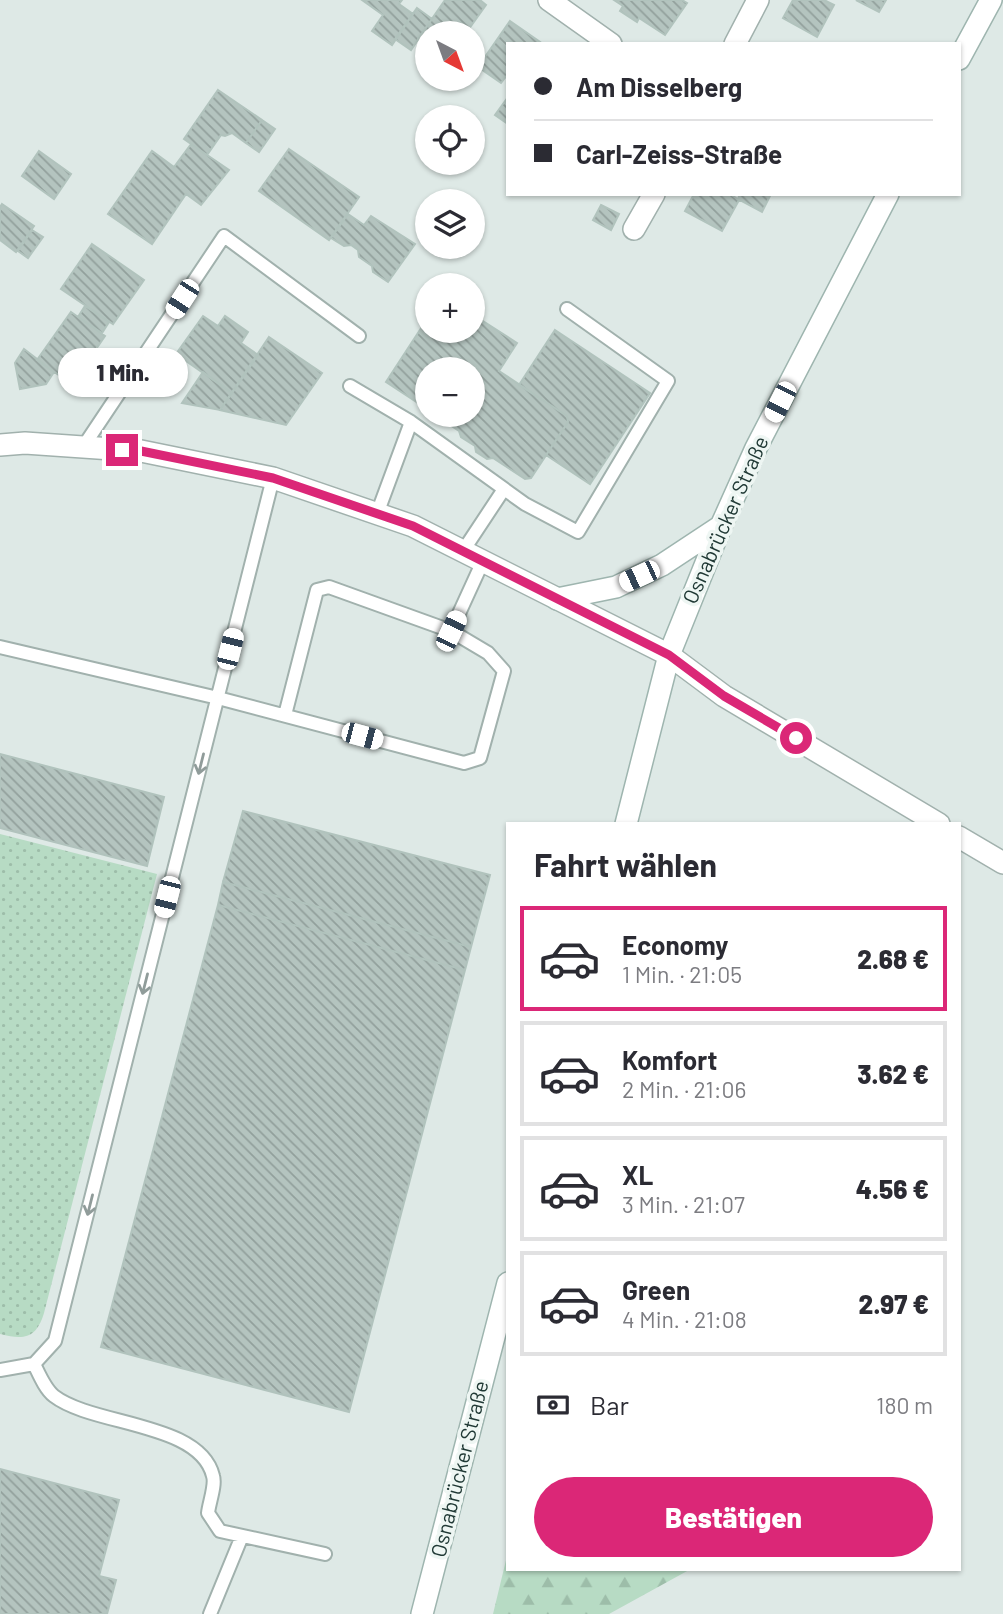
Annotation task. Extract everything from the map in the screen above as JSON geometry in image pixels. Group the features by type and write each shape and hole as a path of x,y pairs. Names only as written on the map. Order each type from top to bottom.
{"main road":[{"path":"549,0 608,42"},
{"path":"736,42 758,0"},
{"path":"961,55 991,0"},
{"path":"634,229 653,196"},
{"name":"Osnabrücker Straße","path":"627,822 669,655 721,526 756,449 887,196"},
{"path":"0,445 24,443 141,451 273,478 413,526 669,655 724,696 936,822"},
{"path":"557,599 616,587 662,565 721,526"},
{"path":"961,837 1003,863"},
{"name":"Osnabrücker Straße","path":"422,1614 506,1291"}],"lane":[{"path":"83,447 224,236 359,336"},
{"path":"350,386 411,422 525,504 578,532 668,381 567,309"},
{"path":"377,513 411,422"},
{"path":"0,1370 34,1364 55,1341 273,478"},
{"path":"463,551 504,489"},
{"path":"451,631 483,561"},
{"path":"0,647 218,698 464,763 480,758 504,671 488,653 451,631 329,587 317,590 285,715"},
{"path":"34,1364 51,1394 70,1407 172,1436 200,1452 214,1476 208,1513 220,1531 325,1555"},
{"path":"210,1614 243,1536"}],"green space":[{"path":"0,834 157,874 44,1313 33,1333 22,1337 0,1334"},
{"path":"506,1560 506,1571 687,1571 609,1614 493,1614"}],"building":[{"path":"362,0 402,0 399,4 413,14 392,45 372,31 383,15"},
{"path":"445,0 480,0 486,5 475,21 430,21"},
{"path":"614,0 682,0 687,3 665,35 639,18 637,22 620,11 623,6"},
{"path":"793,0 824,0 834,5 817,37 783,18"},
{"path":"856,0 886,0 879,12"},
{"path":"417,8 432,19 415,21 415,44 411,50 395,39"},
{"path":"510,21 540,42 506,42 506,77 501,83 485,72 485,57"},
{"path":"218,90 262,120 246,143 232,133 221,135 207,155 184,139"},
{"path":"506,100 506,123 495,115"},
{"path":"262,120 275,129 259,152 246,143"},
{"path":"191,144 229,170 201,205 186,194 152,244 108,214 152,151 174,167"},
{"path":"289,149 359,197 329,240 259,191"},
{"path":"39,151 71,174 54,199 22,176"},
{"path":"693,196 733,196 739,200 722,231 685,211"},
{"path":"739,196 770,196 762,212 738,199"},
{"path":"2,204 34,226 16,252 0,240"},
{"path":"601,205 619,214 611,230 593,220"},
{"path":"348,214 364,225 371,216 415,244 388,282 373,272 372,266 359,257 358,250 331,238"},
{"path":"32,230 43,237 28,258 18,251"},
{"path":"92,244 144,280 113,324 61,289"},
{"path":"85,306 109,322 102,333 78,317"},
{"path":"71,312 105,336 72,384 37,360"},
{"path":"203,316 218,326 225,316 248,332 241,343 258,355 232,393 176,354"},
{"path":"485,322 517,343 499,371 567,416 568,422 531,478 525,479 493,458 487,459 476,452 475,446 461,437 459,431 453,427 485,427 485,357 415,357 415,401 386,382 415,337 415,343 485,343"},
{"path":"555,330 650,393 590,484 546,455 568,422 567,416 519,385"},
{"path":"269,337 322,373 286,425 220,410"},
{"path":"24,349 54,372 46,384 20,389 15,363"},
{"path":"203,372 232,393 220,410 182,403"},
{"path":"0,754 164,797 147,866 0,828"},
{"path":"243,811 490,875 471,947 223,882"},
{"path":"223,882 471,947 465,970 218,905"},
{"path":"218,905 465,970 349,1412 101,1347"},
{"path":"0,1469 119,1500 99,1576 116,1580 107,1614 0,1614"}],"route":[{"path":"122,450 141,451 273,478 413,526 669,655 724,696 796,738"}]}
